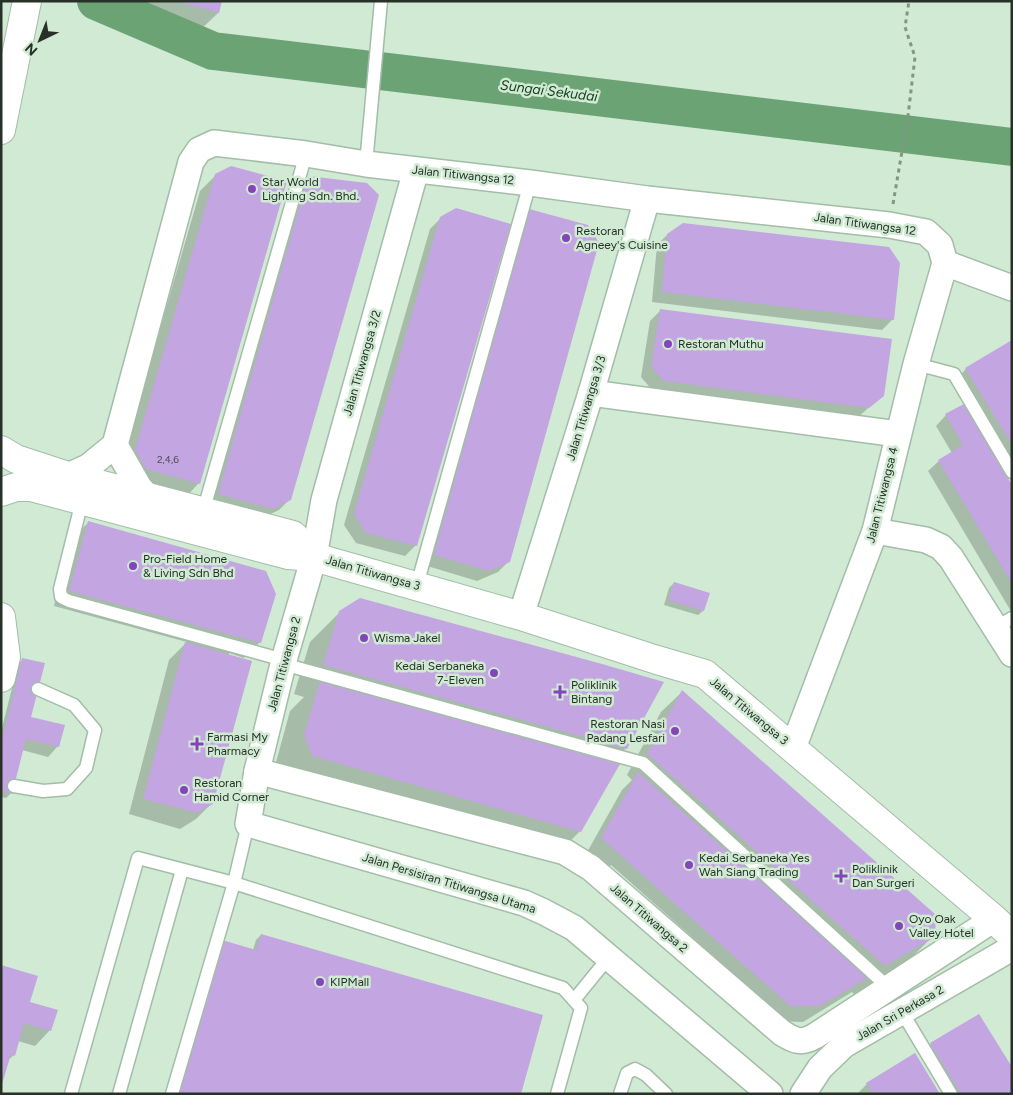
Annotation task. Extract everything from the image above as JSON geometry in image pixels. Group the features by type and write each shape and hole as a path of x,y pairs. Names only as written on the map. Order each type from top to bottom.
{"main road":[{"path":"1,130 27,1"},
{"path":"16,55 42,1"},
{"name":"Jalan Titiwangsa 3","path":"1,450 16,459 68,476 293,535 314,557"},
{"name":"Jalan Titiwangsa 3","path":"1,492 16,487 32,487 288,555 314,557 521,616 705,674 1003,928"},
{"path":"1,617 6,657 6,681"}],"street":[{"name":"Jalan Titiwangsa 12","path":"115,445 191,162 199,150 214,143 648,199 889,225 926,232 940,245 945,263"},
{"name":"Jalan Titiwangsa 3/2","path":"314,557 324,500 416,170"},
{"name":"Jalan Titiwangsa 3/3","path":"521,616 591,393 648,199"},
{"path":"945,263 1012,288"},
{"name":"Jalan Titiwangsa 4","path":"793,748 875,531 916,364 945,263"},
{"path":"591,393 898,434"},
{"path":"68,476 88,467 115,445 139,487 147,496"},
{"path":"875,531 926,540 941,547 1004,623 1012,654"},
{"name":"Jalan Titiwangsa 2","path":"248,824 257,771 283,662 314,557"},
{"name":"Jalan Titiwangsa 2","path":"257,771 565,852 591,868 782,1034 794,1041 806,1041 889,988 1003,928"},
{"name":"Jalan Persisiran Titiwangsa Utama","path":"248,824 524,903 544,912 574,928 770,1094"},
{"name":"Jalan Sri Perkasa 2","path":"803,1094 820,1068 844,1045 1012,948"}],"lane":[{"path":"366,164 381,1"},
{"path":"203,512 306,154"},
{"path":"417,585 530,183"},
{"path":"916,364 954,374 1012,472"},
{"path":"82,500 60,589 61,597 69,601 643,763 889,988"},
{"path":"14,786 42,791 67,789 86,768 95,730 74,705 38,689"},
{"path":"172,1094 234,883 248,824"},
{"path":"71,1094 138,858 234,883 563,988 581,1008 557,1094"},
{"path":"119,1094 182,870"},
{"path":"574,1000 609,957"},
{"path":"902,1012 951,1094"},
{"path":"620,1094 627,1073 635,1069 666,1094"}],"path":[{"path":"889,225 908,116 915,57 904,27 908,1"}],"building":[{"path":"176,1 222,1 219,13"},
{"path":"231,166 287,181 200,484 146,469 135,450 215,174"},
{"path":"308,176 367,183 379,195 291,500 273,509 218,494"},
{"path":"456,208 511,224 417,546 366,533 354,514 440,217"},
{"path":"529,209 588,225 599,243 510,562 489,571 434,555"},
{"path":"683,223 889,247 900,263 894,320 662,292 667,234"},
{"path":"660,309 892,339 884,396 869,408 664,381 651,367"},
{"path":"1012,340 1012,445 965,368"},
{"path":"964,404 1012,485 1012,584 938,460 963,445 945,414"},
{"path":"88,521 266,571 276,594 261,643 69,591"},
{"path":"674,582 710,593 704,611 668,600"},
{"path":"360,598 664,682 627,749 323,665 339,611"},
{"path":"185,642 252,661 213,804 197,813 143,799"},
{"path":"22,658 45,663 31,717 65,725 59,747 26,739 12,794 1,791 1,744"},
{"path":"320,680 620,764 581,832 312,756 304,735"},
{"path":"682,690 936,915 935,937 885,966 647,754"},
{"path":"638,772 867,978 820,1006 790,1006 601,838"},
{"name":"KIPMall","path":"261,934 543,1015 521,1094 178,1094 222,940 256,950"},
{"path":"1,965 38,976 30,1002 58,1010 51,1031 24,1023 15,1056 11,1054 2,1084"},
{"path":"979,1014 1012,1067 1012,1094 961,1094 930,1043"},
{"path":"915,1053 940,1094 873,1094 866,1083"}],"waterway":[{"name":"Sungai Sekudai","path":"96,1 213,51 1012,147"}],"place":[{"name":"Star World Lighting Sdn. Bhd.","path":"252,189"},
{"name":"Restoran Agneey's Cuisine","path":"566,238"},
{"name":"Restoran Muthu","path":"668,344"},
{"name":"Pro-Field Home & Living Sdn Bhd","path":"133,566"},
{"name":"Wisma Jakel","path":"364,638"},
{"name":"Kedai Serbaneka 7-Eleven","path":"494,673"},
{"name":"Poliklinik Bintang","path":"560,692"},
{"name":"Restoran Nasi Padang Lesfari","path":"675,731"},
{"name":"Farmasi My Pharmacy","path":"197,744"},
{"name":"Restoran Hamid Corner","path":"184,790"},
{"name":"Kedai Serbaneka Yes Wah Siang Trading","path":"689,865"},
{"name":"Poliklinik Dan Surgeri","path":"841,876"},
{"name":"Oyo Oak Valley Hotel","path":"899,926"},
{"name":"KIPMall","path":"320,982"}]}
